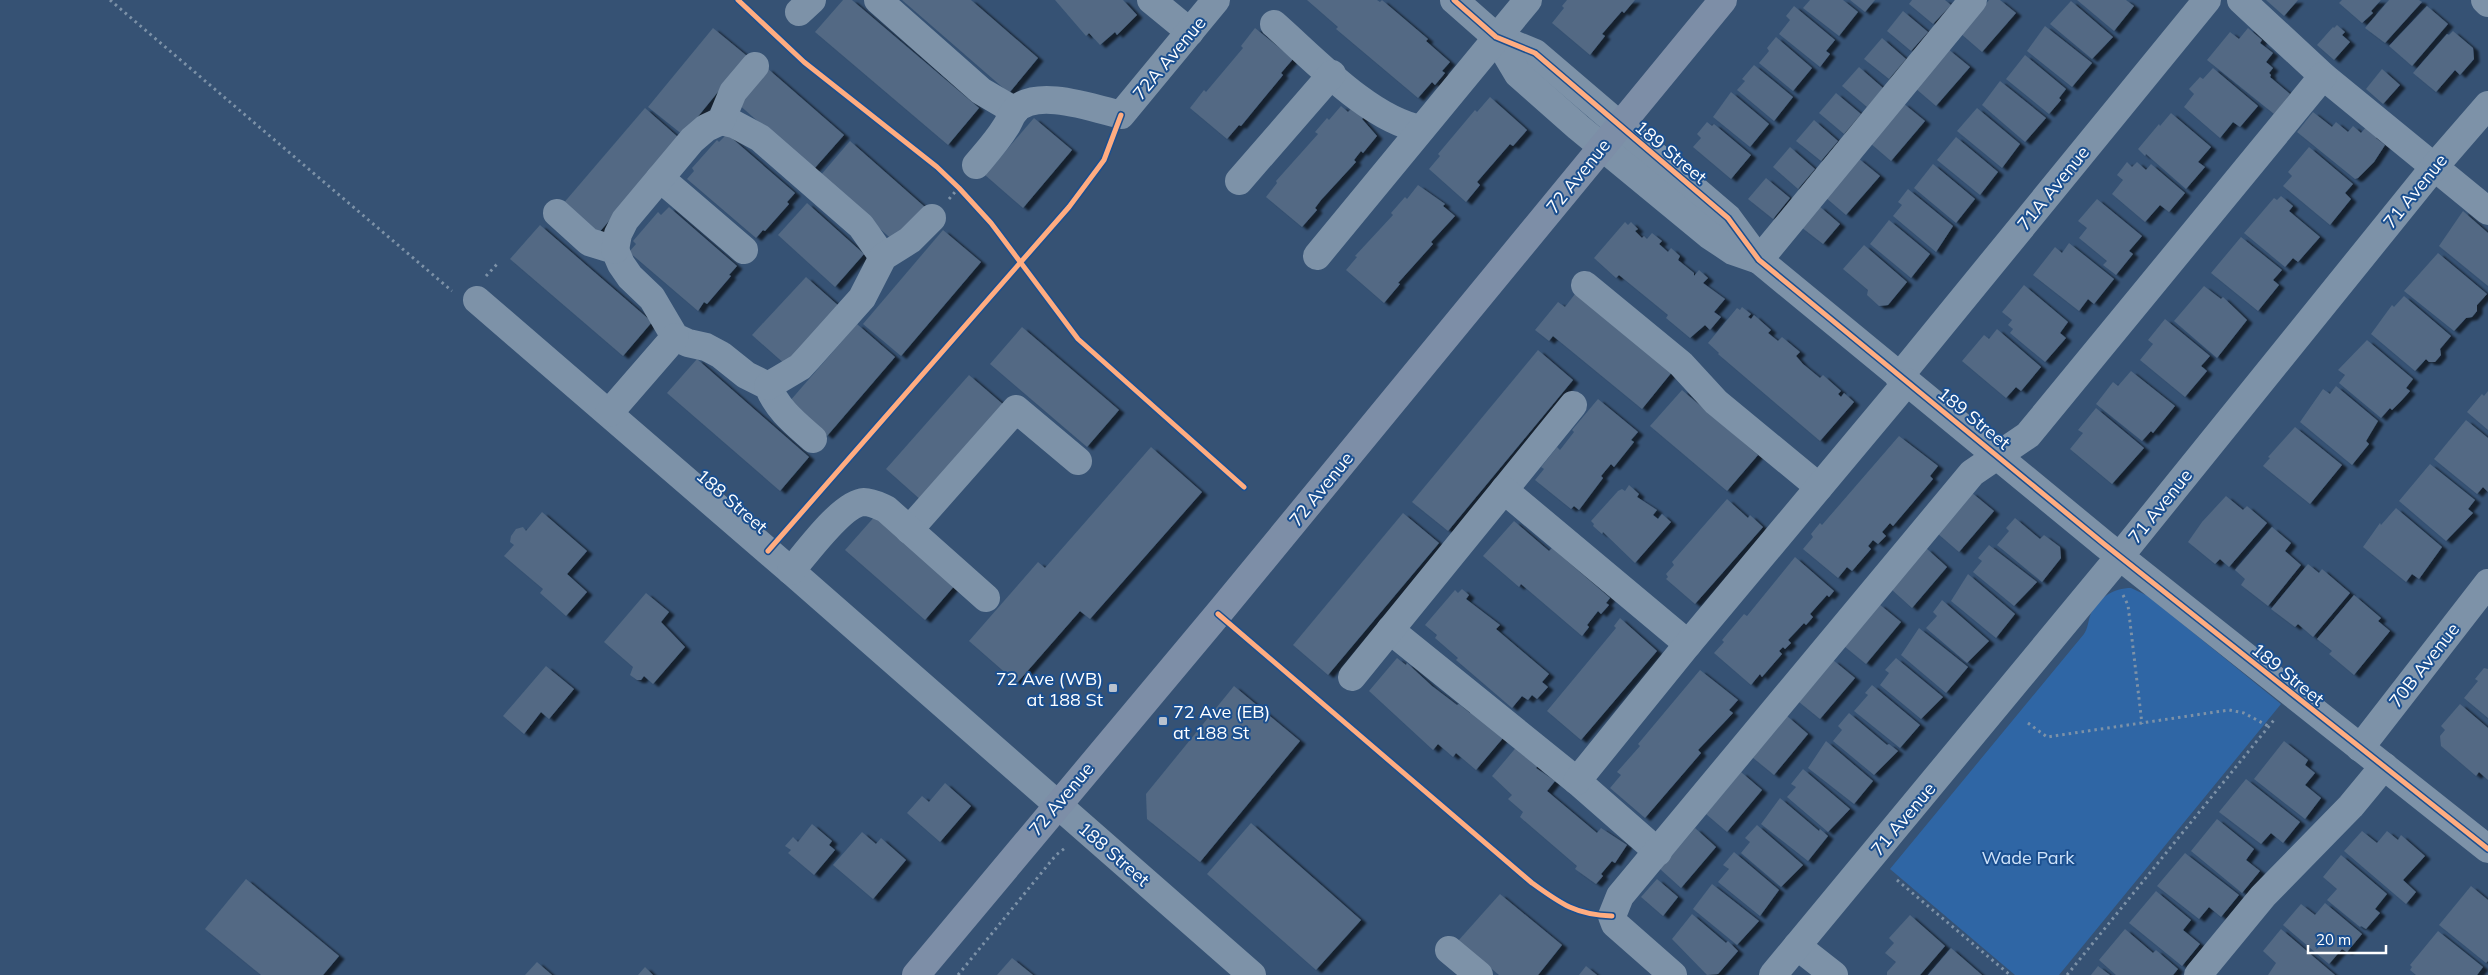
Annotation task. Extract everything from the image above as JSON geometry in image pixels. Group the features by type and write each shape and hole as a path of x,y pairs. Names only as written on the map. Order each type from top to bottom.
{"main road":[{"name":"72 Avenue","path":"916,975 1057,804 1223,608 1723,0"}],"street":[{"path":"878,0 981,91 1015,111 1005,128 976,164"},
{"path":"1151,0 1190,32"},
{"name":"72A Avenue","path":"1015,111 1022,105 1046,100 1077,104 1121,115 1216,0"},
{"name":"189 Street","path":"1454,0 1496,37 1518,74 1602,147 1709,235 1733,251 1759,260"},
{"path":"1317,256 1528,0"},
{"path":"1759,260 1973,0"},
{"name":"71A Avenue","path":"1578,781 1688,644 1819,487 2207,0"},
{"path":"2241,0 2323,76 2488,211"},
{"path":"2485,0 2488,3"},
{"path":"1274,24 1382,115 1407,126 1421,129"},
{"name":"189 Street","path":"1496,37 1535,53 1728,218 1759,260 2120,556 2488,849"},
{"path":"721,121 733,92 755,66"},
{"path":"1239,181 1332,74"},
{"path":"1673,975 1620,930 1612,916 1620,896 1972,473 2028,435 2323,76"},
{"name":"71 Avenue","path":"1773,975 2120,556 2435,166 2488,105"},
{"path":"813,439 782,410 773,398 768,386 746,375 721,355 706,347 688,343 675,337 652,298 630,278 615,250 618,234 625,220 692,140 706,128 721,121 734,124 760,138 861,226 883,257"},
{"path":"660,178 744,250"},
{"path":"557,213 589,242 615,250"},
{"path":"768,386 785,377 812,355 862,298 883,257 910,240 932,218"},
{"path":"1585,286 1681,364 1716,402 1819,487"},
{"name":"188 Street","path":"478,300 792,571 1252,975"},
{"path":"609,413 675,337"},
{"path":"1352,677 1573,405"},
{"path":"910,530 1016,409 1078,461"},
{"path":"1504,490 1688,644"},
{"path":"792,571 848,509 862,502 872,503 886,509 986,598"},
{"name":"70B Avenue","path":"2360,748 2488,583"},
{"path":"1390,630 1578,781 1658,852"},
{"path":"2198,975 2240,922 2352,806 2384,766"},
{"path":"1797,946 1834,975"},
{"path":"1449,950 1479,975"}],"path":[{"path":"110,0 456,295 478,300"},
{"path":"932,218 959,188 976,164"},
{"path":"954,182 966,195"},
{"path":"2124,590 2122,597 2128,606 2142,724"},
{"path":"2028,723 2047,737 2229,710 2244,713 2268,726"},
{"path":"2067,975 2274,720"},
{"path":"958,975 1056,855 1063,848 1072,847"},
{"path":"1897,880 2010,975"}],"green space":[{"name":"Wade Park","path":"2131,588 2148,596 2281,704 2059,975 2015,975 1890,869 2084,634 2090,616 2097,604 2112,592"}],"building":[{"path":"843,0 852,0 979,108 948,145 815,32"},
{"path":"902,0 971,0 1038,58 1009,93"},
{"path":"1055,0 1123,0 1137,15 1117,35 1115,32 1100,45 1089,33 1086,36"},
{"path":"1307,0 1377,0 1380,2 1382,0 1428,39 1426,41 1450,62 1442,71 1445,73 1435,85 1432,82 1418,98 1336,29 1338,27"},
{"path":"1567,0 1635,0 1624,13 1622,11 1602,34 1605,36 1590,55 1552,23 1564,8 1562,6"},
{"path":"1810,0 1843,0 1858,12 1839,36 1803,8"},
{"path":"1850,0 1875,0 1865,12"},
{"path":"1912,0 1945,0 1951,5 1933,24 1909,4"},
{"path":"1989,0 2000,0 2016,13 1982,52 1960,33"},
{"path":"2077,0 2126,0 2134,6 2114,31"},
{"path":"2266,0 2298,0 2284,16"},
{"path":"2342,0 2381,0 2371,11 2373,13 2362,23 2339,3"},
{"path":"2389,0 2419,0 2422,2 2385,43 2365,28"},
{"path":"2071,1 2113,37 2092,59 2050,24"},
{"path":"1794,6 1835,40 1826,51 1830,54 1820,67 1779,34 1790,20 1786,16"},
{"path":"2427,6 2448,24 2412,66 2389,46"},
{"path":"1903,11 1928,32 1911,51 1887,31"},
{"path":"2337,25 2345,32 2342,35 2350,42 2334,60 2317,45"},
{"path":"2045,26 2092,63 2072,87 2027,51"},
{"path":"713,28 747,56 683,135 648,107"},
{"path":"1255,28 1293,59 1281,73 1283,75 1241,126 1239,125 1227,139 1190,108 1243,48 1241,46"},
{"path":"2248,28 2262,40 2260,43 2273,53 2266,62 2273,68 2269,73 2270,77 2290,94 2274,114 2207,60 2230,32 2239,39"},
{"path":"2453,31 2473,48 2474,59 2460,75 2455,70 2436,92 2413,73 2447,34 2449,35"},
{"path":"1776,37 1812,68 1793,91 1759,63 1769,51 1767,48"},
{"path":"1882,38 1906,59 1889,79 1864,59"},
{"path":"1948,49 1970,67 1936,106 1915,88"},
{"path":"2025,55 2066,89 2059,98 2061,100 2049,114 2006,79"},
{"path":"1754,65 1793,97 1774,121 1737,90 1745,81 1742,79"},
{"path":"1859,67 1883,88 1867,107 1842,86"},
{"path":"767,68 844,135 813,170 737,103"},
{"path":"2213,68 2258,106 2240,127 2233,122 2220,138 2184,107 2194,94 2189,89 2200,77 2203,79"},
{"path":"2382,69 2400,85 2383,104 2366,89"},
{"path":"2000,81 2046,118 2025,142 1982,105"},
{"path":"1731,92 1769,124 1750,147 1713,117"},
{"path":"1836,93 1861,114 1844,134 1819,113"},
{"path":"1490,97 1527,130 1513,146 1510,144 1477,182 1480,185 1466,202 1429,169 1440,156 1438,154 1475,110 1477,112"},
{"path":"1903,103 1925,121 1891,161 1870,143"},
{"path":"1355,105 1366,114 1362,119 1377,136 1363,153 1361,151 1354,160 1356,162 1321,200 1315,208 1317,210 1302,227 1266,197 1277,183 1276,181 1318,134 1315,132 1327,118 1329,120 1341,106 1348,112"},
{"path":"645,108 679,138 597,235 562,205"},
{"path":"1977,108 2020,144 2002,168 1957,131"},
{"path":"2313,112 2332,127 2336,122 2348,132 2353,126 2361,133 2367,126 2378,135 2376,138 2385,145 2374,162 2358,178 2355,179 2297,132"},
{"path":"2171,113 2211,147 2198,162 2205,167 2186,189 2138,149"},
{"path":"1034,118 1072,150 1023,208 985,175"},
{"path":"1814,120 1838,141 1821,161 1796,141"},
{"path":"1707,122 1712,126 1714,124 1751,155 1731,179 1693,147 1701,138 1697,134"},
{"path":"727,134 795,193 787,202 789,204 765,231 763,230 756,238 687,179 694,171 692,168 717,140 719,142"},
{"path":"1956,137 1998,172 1980,195 1937,160"},
{"path":"850,141 926,208 896,243 820,176"},
{"path":"1790,147 1815,169 1798,189 1773,167"},
{"path":"2309,147 2353,184 2345,193 2351,199 2330,225 2283,186 2292,176 2288,172"},
{"path":"1858,158 1880,176 1846,215 1825,197"},
{"path":"2127,162 2132,167 2137,162 2146,170 2151,164 2185,193 2169,212 2160,205 2145,222 2112,194 2123,180 2117,175"},
{"path":"1933,164 1975,199 1956,223 1914,188"},
{"path":"1766,178 1790,198 1773,219 1748,199"},
{"path":"1418,185 1445,204 1443,206 1455,216 1431,242 1433,244 1398,283 1400,284 1384,303 1346,270 1357,257 1355,256 1393,215 1391,213 1405,197 1407,199"},
{"path":"1908,189 1953,226 1936,252 1893,216 1902,205 1898,202"},
{"path":"2281,196 2293,206 2289,211 2320,237 2298,262 2293,258 2285,267 2244,233 2274,198 2277,200"},
{"path":"2097,199 2142,236 2129,251 2133,254 2116,275 2103,265 2107,261 2079,238 2087,228 2078,221"},
{"path":"807,203 864,254 835,287 778,235"},
{"path":"1819,206 1840,224 1823,244 1801,227"},
{"path":"669,207 737,266 707,304 704,302 698,311 629,252 636,244 633,241 658,212 661,215"},
{"path":"2463,211 2488,233 2488,286 2439,246"},
{"path":"1889,220 1930,254 1911,278 1870,244"},
{"path":"1625,222 1628,225 1631,222 1638,229 1635,231 1642,238 1644,236 1647,239 1652,233 1662,241 1659,244 1668,252 1671,248 1680,256 1678,260 1694,273 1694,276 1699,270 1708,278 1703,283 1725,299 1714,312 1721,317 1710,330 1705,325 1690,338 1666,318 1668,315 1619,275 1616,278 1594,258"},
{"path":"540,225 652,322 623,356 510,259"},
{"path":"943,230 981,262 901,356 863,324"},
{"path":"2241,237 2282,270 2273,280 2279,285 2258,311 2211,273"},
{"path":"2069,243 2114,279 2094,304 2088,299 2079,311 2033,275 2055,247 2062,253"},
{"path":"1864,245 1907,282 1888,305 1879,306 1867,295 1868,290 1843,269"},
{"path":"2438,253 2487,294 2477,305 2477,311 2472,317 2466,318 2454,331 2404,291"},
{"path":"806,277 840,307 787,366 752,335"},
{"path":"2024,285 2068,322 2060,333 2066,338 2045,362 2010,333 2013,329 2008,325 2012,320 2002,312"},
{"path":"2204,286 2221,299 2223,297 2247,320 2217,358 2174,321"},
{"path":"1575,294 1672,372 1642,409 1553,336 1549,341 1535,330 1558,302 1565,307"},
{"path":"2404,296 2451,336 2440,349 2441,355 2435,362 2429,362 2426,359 2415,371 2371,334 2392,305 2394,307"},
{"path":"1742,307 1751,314 1748,317 1751,319 1754,315 1771,330 1768,333 1778,341 1782,337 1800,352 1796,356 1803,364 1820,378 1823,375 1841,391 1838,394 1841,397 1844,393 1854,402 1820,441 1718,354 1708,343 1737,308 1740,310"},
{"path":"2165,319 2210,356 2201,366 2207,371 2185,397 2140,360 2153,344 2148,340"},
{"path":"857,324 895,357 827,436 789,402"},
{"path":"1022,327 1119,410 1087,447 990,364"},
{"path":"1997,329 2041,367 2021,391 2016,387 2006,398 1962,361 1984,335 1989,339"},
{"path":"2367,340 2413,379 2406,388 2410,391 2392,410 2390,408 2381,418 2339,383 2345,375 2338,370"},
{"path":"1538,350 1573,380 1448,531 1412,502"},
{"path":"697,359 809,457 780,491 667,393"},
{"path":"2131,371 2175,406 2153,433 2151,431 2142,441 2096,404 2113,382 2118,386"},
{"path":"969,375 1005,406 922,501 886,469"},
{"path":"2336,386 2378,421 2366,441 2369,444 2352,465 2300,422 2323,389 2330,394"},
{"path":"1682,390 1758,455 1727,491 1650,426"},
{"path":"2488,391 2488,430 2467,412 2482,394 2484,396"},
{"path":"1598,399 1638,432 1631,440 1634,442 1614,467 1611,464 1601,476 1603,478 1579,510 1574,506 1571,509 1535,480 1544,469 1541,467 1557,447 1560,450 1574,432 1572,430"},
{"path":"2096,408 2144,448 2112,484 2070,449 2083,433 2078,430"},
{"path":"2466,420 2488,438 2488,492 2483,487 2477,494 2434,459"},
{"path":"2295,427 2342,465 2310,504 2263,466 2270,458 2268,457"},
{"path":"1899,436 1938,466 1930,476 1933,479 1893,526 1890,523 1882,532 1886,536 1878,544 1873,540 1868,546 1871,549 1852,571 1847,567 1838,578 1803,549 1813,537 1811,534 1820,523 1822,525"},
{"path":"1151,447 1202,492 1090,619 1080,611 1017,683 969,641 1038,562 1045,568"},
{"path":"2430,464 2475,500 2468,509 2473,513 2446,541 2399,501"},
{"path":"1629,485 1639,494 1637,497 1657,510 1653,515 1658,519 1662,514 1671,522 1635,563 1603,532 1602,534 1593,526 1594,524 1591,521 1618,491 1622,489 1625,491"},
{"path":"1971,492 1994,511 1959,552 1937,533"},
{"path":"2226,496 2243,510 2247,506 2267,523 2229,567 2220,559 2215,564 2188,542 2202,522"},
{"path":"1727,499 1748,518 1750,515 1763,527 1695,604 1666,579 1668,577 1666,574 1674,565 1672,562"},
{"path":"2396,508 2442,547 2419,579 2412,574 2406,582 2363,547 2380,523 2381,525"},
{"path":"542,512 587,551 567,574 587,592 566,616 540,593 543,589 504,556 514,545 510,542 511,536 516,529 523,527 526,531"},
{"path":"1403,513 1439,543 1328,675 1293,645"},
{"path":"876,515 956,584 925,620 845,550"},
{"path":"2015,518 2040,539 2044,535 2060,547 2061,558 2042,582 1997,545 2009,531 2006,528"},
{"path":"1514,521 1549,551 1552,548 1610,598 1606,603 1609,605 1601,614 1598,611 1587,625 1589,627 1582,636 1521,584 1519,587 1483,556"},
{"path":"2272,527 2291,543 2285,551 2301,565 2268,606 2241,585 2245,579 2235,570"},
{"path":"1989,545 2037,582 2014,606 1973,572 1982,561 1978,558"},
{"path":"1926,548 1947,567 1912,608 1891,589"},
{"path":"1795,557 1834,591 1829,597 1827,595 1810,614 1813,617 1806,625 1804,623 1788,640 1791,643 1785,649 1783,647 1779,651 1782,654 1762,677 1760,674 1751,685 1714,653 1724,642 1722,640 1744,614 1747,616"},
{"path":"2308,564 2319,573 2322,569 2350,593 2313,637 2298,624 2295,627 2271,609"},
{"path":"1968,574 2015,614 1996,638 1951,601"},
{"path":"1462,589 1469,595 1466,599 1500,625 1496,629 1549,674 1542,682 1548,687 1537,699 1532,695 1528,700 1522,696 1512,708 1456,660 1458,658 1435,638 1437,635 1425,625 1455,590 1458,593"},
{"path":"646,593 669,612 661,622 685,647 653,684 644,676 641,680 637,680 630,675 633,667 604,642"},
{"path":"2354,595 2381,618 2378,621 2390,631 2354,675 2329,654 2332,651 2317,639"},
{"path":"1942,600 1989,641 1967,663 1926,628 1937,616 1933,612"},
{"path":"1879,604 1901,622 1866,664 1844,646"},
{"path":"1620,618 1657,651 1581,740 1547,711 1616,628 1614,626"},
{"path":"1919,628 1968,667 1946,693 1901,655"},
{"path":"1397,658 1406,665 1407,663 1432,686 1457,705 1459,704 1470,713 1471,711 1503,738 1476,770 1456,753 1453,757 1438,744 1433,750 1369,691"},
{"path":"1896,658 1943,697 1921,719 1880,685 1889,673 1885,670"},
{"path":"1833,660 1855,678 1820,719 1799,702"},
{"path":"546,666 574,689 549,719 541,712 524,734 503,716"},
{"path":"2484,668 2488,669 2488,718 2464,698 2478,681 2475,679"},
{"path":"1700,670 1738,700 1729,710 1733,713 1698,750 1701,753 1645,818 1610,788 1621,775 1617,772 1640,746 1638,744"},
{"path":"1872,685 1920,725 1900,748 1854,711 1868,695 1865,693"},
{"path":"1234,686 1300,741 1200,862 1147,819 1146,794"},
{"path":"2460,704 2488,728 2488,780 2479,772 2476,776 2441,746 2440,736 2445,730 2441,726"},
{"path":"1849,713 1887,745 1889,744 1898,751 1874,775 1833,741 1842,730 1838,726"},
{"path":"1787,716 1808,734 1774,775 1752,757"},
{"path":"1826,741 1873,781 1854,804 1808,768"},
{"path":"2284,741 2308,760 2305,765 2315,773 2305,785 2321,798 2305,819 2254,779"},
{"path":"1519,744 1542,761 1536,768 1555,781 1547,791 1597,833 1601,828 1627,845 1615,863 1612,861 1601,874 1603,876 1596,884 1575,869 1577,866 1520,817 1523,812 1508,799 1512,795 1492,776"},
{"path":"1803,769 1850,809 1828,832 1787,797 1796,787 1791,784"},
{"path":"1741,772 1762,790 1727,832 1706,814"},
{"path":"2246,779 2300,822 2283,843 2271,833 2261,844 2219,812"},
{"path":"945,783 971,806 940,842 907,813 922,796 929,802"},
{"path":"1780,798 1819,831 1820,829 1828,836 1808,861 1761,824"},
{"path":"2217,819 2254,849 2246,860 2260,871 2242,893 2191,851"},
{"path":"1251,823 1361,920 1316,970 1207,874"},
{"path":"812,824 832,841 829,845 835,850 814,875 788,853 791,850 785,846 793,837 798,842"},
{"path":"1757,825 1803,865 1781,887 1741,853 1750,842 1745,838"},
{"path":"1695,828 1716,847 1681,888 1660,869"},
{"path":"2362,831 2377,843 2387,831 2398,840 2401,835 2425,856 2403,880 2416,892 2406,904 2344,851"},
{"path":"862,832 876,844 881,838 906,860 873,899 833,865"},
{"path":"1734,852 1779,890 1760,916 1718,882 1729,869 1723,865"},
{"path":"2185,853 2239,895 2221,917 2209,907 2199,919 2157,886"},
{"path":"2341,855 2387,894 2375,909 2380,913 2366,929 2360,927 2327,900 2337,889 2323,877"},
{"path":"246,879 339,956 323,975 261,975 205,929"},
{"path":"1657,879 1678,897 1663,916 1641,897"},
{"path":"1712,884 1759,921 1737,945 1693,909"},
{"path":"2471,886 2488,900 2488,961 2486,963 2439,925"},
{"path":"2156,891 2191,920 2183,930 2200,944 2182,966 2129,923"},
{"path":"1500,894 1562,945 1538,975 1499,975 1458,941"},
{"path":"2325,903 2362,934 2347,952 2342,949 2329,964 2283,925 2301,904 2315,915"},
{"path":"1692,914 1726,943 1728,941 1738,951 1718,974 1707,975 1672,939"},
{"path":"1910,915 1945,946 1920,975 1887,975 1887,972 1896,962 1885,953 1894,943 1889,938"},
{"path":"2125,929 2153,953 2156,950 2178,969 2173,975 2116,975 2099,960"},
{"path":"2281,929 2335,975 2268,975 2276,963 2263,951"},
{"path":"2438,931 2483,967 2477,975 2416,975 2410,970 2412,967 2410,965"},
{"path":"1951,948 1982,975 1928,975"},
{"path":"1012,958 1033,975 997,975"},
{"path":"537,962 552,975 525,975"},
{"path":"1586,966 1597,975 1579,975"},
{"path":"2098,966 2110,975 2091,975"},
{"path":"645,967 653,975 638,975"}],"cycle path":[{"path":"738,0 804,62 937,167 959,188 991,223 1078,339 1244,487"},
{"path":"1454,0 1496,37 1535,53 1728,218 1759,260 2104,544 2488,849"},
{"path":"768,551 1069,207 1104,160 1121,115"},
{"path":"1218,614 1532,883 1569,907 1588,913 1612,916"}],"place":[{"name":"72 Ave (WB) at 188 St","path":"1113,688"},
{"name":"72 Ave (EB) at 188 St","path":"1163,721"}]}
